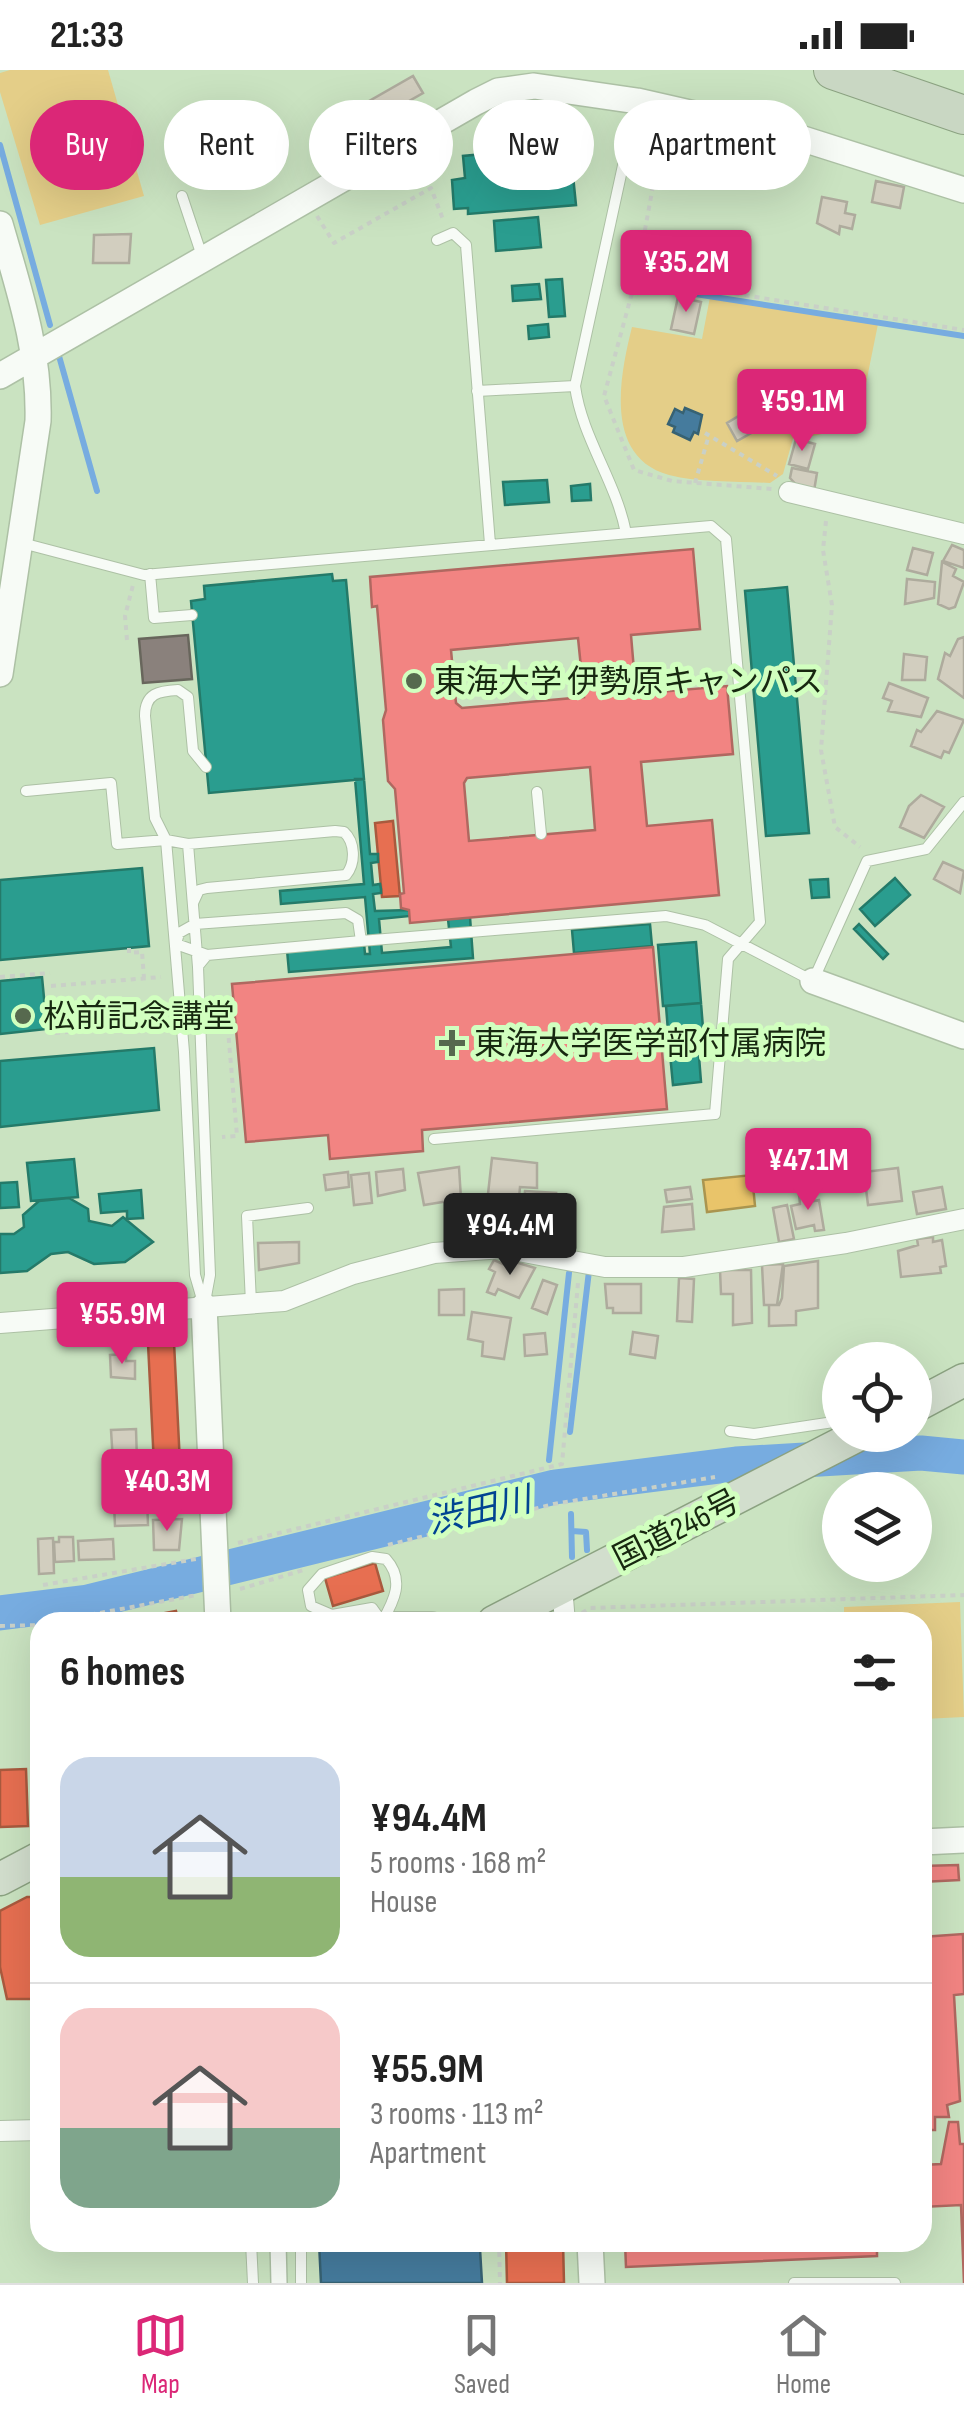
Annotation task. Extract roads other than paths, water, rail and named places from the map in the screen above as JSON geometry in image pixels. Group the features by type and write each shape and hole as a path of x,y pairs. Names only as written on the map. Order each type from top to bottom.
{"highway":[{"path":"834,70 964,114"},
{"path":"899,70 964,96"},
{"path":"932,1397 964,1380"},
{"name":"国道246号","path":"513,1612 786,1472 822,1449"},
{"path":"0,1879 30,1863"}],"street":[{"path":"0,376 476,102 549,79 633,100"},
{"path":"811,141 964,190"},
{"path":"0,224 37,355 38,421 13,549 0,674"},
{"path":"788,492 964,534"},
{"path":"813,981 964,1036"},
{"path":"0,1323 284,1302 402,1259 502,1248 605,1267 727,1262 964,1220"},
{"path":"204,1306 228,1588 221,1612"},
{"path":"562,1587 565,1612"},
{"path":"932,1842 964,1840"},
{"path":"0,2131 30,2130"},
{"path":"278,2252 280,2283"},
{"path":"590,2252 592,2283"}],"lane":[{"path":"618,190 575,386 580,416 620,506 626,533"},
{"path":"182,196 204,262"},
{"path":"436,240 460,234 466,245 490,544"},
{"path":"478,391 575,386"},
{"path":"13,549 150,574 712,526 726,540 760,922 728,959 715,1114 434,1139"},
{"path":"150,574 154,618 192,615"},
{"path":"204,1306 195,1275 176,944 166,840 155,818 146,716 148,700 154,694 178,690 188,697 193,752 206,767"},
{"path":"26,791 111,783 116,844 166,840 188,844 336,831 344,832 351,842 352,863 346,875 207,888 199,890 194,903"},
{"path":"538,792 541,834"},
{"path":"176,944 202,954 666,916 697,922 813,981 867,861 926,850 964,802"},
{"path":"188,844 195,924 202,954 198,966 210,1275 204,1306"},
{"path":"547,910 548,925"},
{"path":"176,944 179,933 195,924 346,913 358,920 361,942"},
{"path":"470,1205 471,1220 502,1248"},
{"path":"251,1303 247,1216 308,1208"},
{"path":"730,1431 822,1433"},
{"path":"324,1612 314,1608 307,1596 310,1585 322,1574 372,1557 386,1559 396,1574 397,1596 389,1612"},
{"path":"346,1612 369,1607 374,1612"},
{"path":"251,2252 253,2283"},
{"path":"301,2252 301,2283"},
{"path":"794,2283 894,2283"}],"waterway":[{"path":"0,145 50,325"},
{"path":"644,286 964,336"},
{"path":"59,356 97,491"},
{"path":"570,1432 589,1271"},
{"path":"549,1460 569,1273"},
{"name":"渋田川","path":"0,1613 88,1602 555,1487 736,1464 921,1453 964,1457"},
{"path":"550,1474 555,1487"},
{"path":"571,1514 572,1557"},
{"path":"572,1531 586,1532 587,1550"}],"place":[{"name":"東海大学 伊勢原キャンパス","path":"414,681"},
{"name":"松前記念講堂","path":"23,1016"},
{"name":"東海大学医学部付属病院","path":"452,1043"}]}
